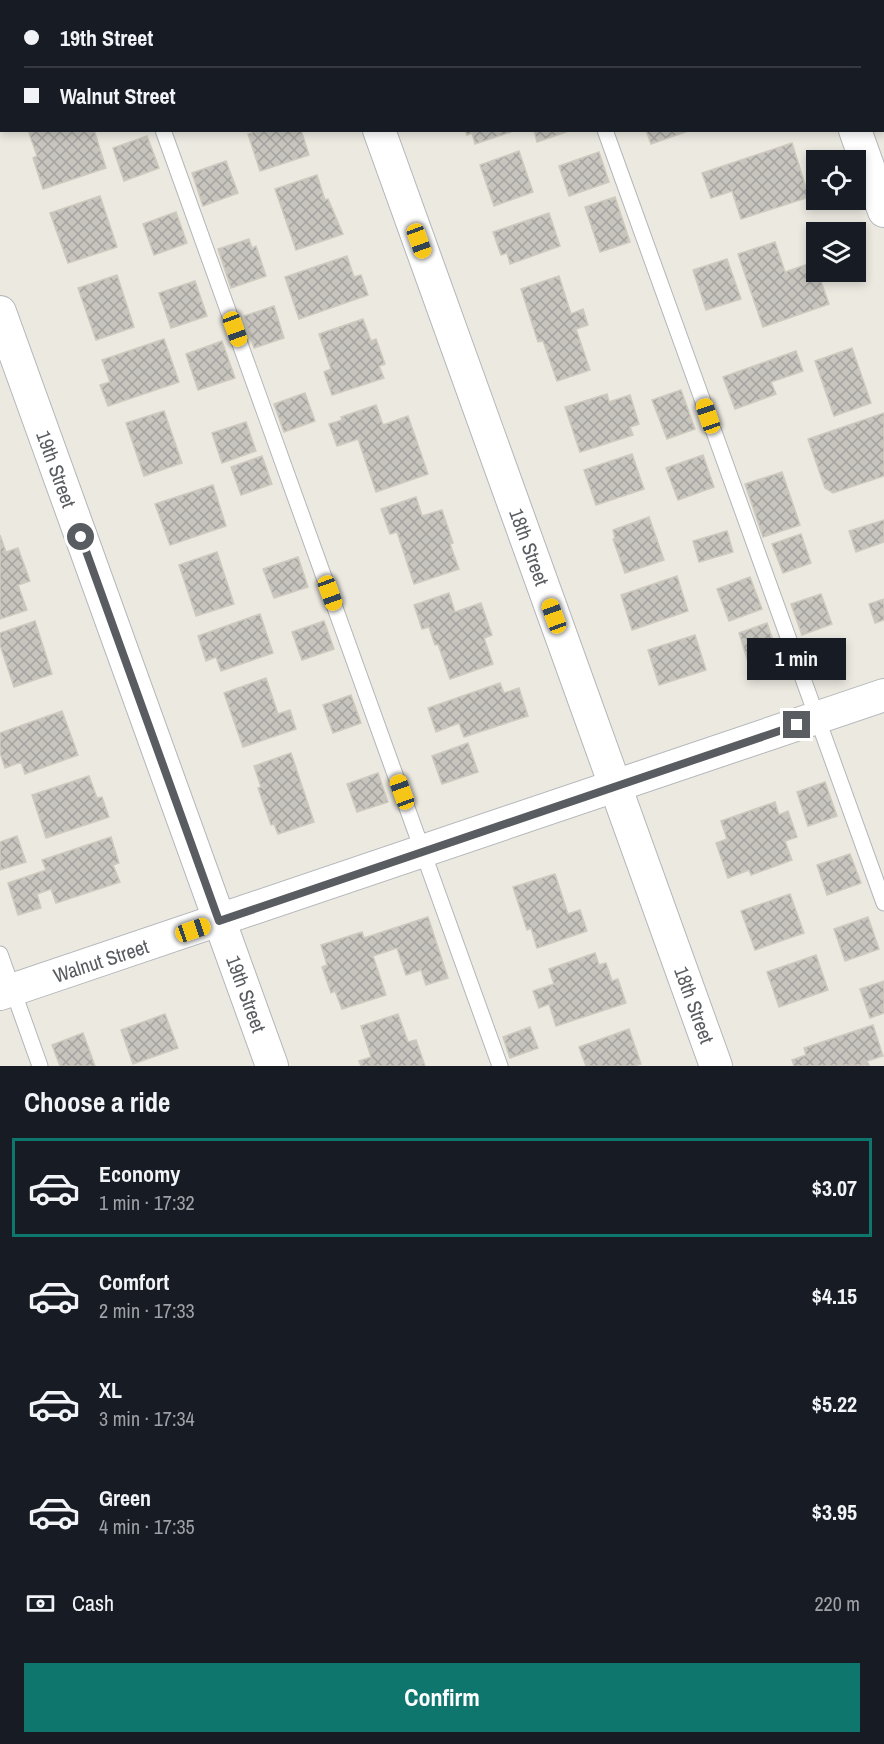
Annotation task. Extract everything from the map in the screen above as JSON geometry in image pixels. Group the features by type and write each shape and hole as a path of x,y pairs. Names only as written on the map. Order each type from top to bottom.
{"street":[{"name":"18th Street","path":"380,132 716,1066"},
{"path":"856,132 884,211"},
{"name":"19th Street","path":"0,312 272,1066"},
{"name":"Walnut Street","path":"7,992 884,695"}],"lane":[{"path":"164,132 500,1066"},
{"path":"606,132 884,903"},
{"path":"0,954 7,992 40,1066"}],"building":[{"path":"95,132 106,168 43,189 33,158 37,156 29,133"},
{"path":"302,132 309,155 260,171 248,134"},
{"path":"466,132 511,132 475,144 472,133 467,135"},
{"path":"534,132 566,132 537,142"},
{"path":"647,132 685,132 651,144"},
{"path":"147,136 159,168 124,181 113,148"},
{"path":"792,143 806,187 806,198 741,219 732,191 711,198 702,173"},
{"path":"519,151 533,192 494,206 480,165"},
{"path":"599,152 609,182 569,196 559,166"},
{"path":"226,161 238,193 203,206 192,173"},
{"path":"317,175 325,200 328,199 343,234 296,250 275,189"},
{"path":"100,196 117,247 68,263 50,213"},
{"path":"615,197 630,242 600,252 585,207"},
{"path":"176,212 187,243 154,255 143,224"},
{"path":"549,213 560,246 510,264 507,253 501,255 493,232"},
{"path":"249,239 252,248 256,246 266,276 231,288 218,249"},
{"path":"775,242 785,272 806,265 806,282 821,282 829,304 763,327 738,254"},
{"path":"347,256 354,277 361,275 368,295 299,319 285,277"},
{"path":"727,259 741,299 706,310 693,270"},
{"path":"117,275 134,327 96,340 78,288"},
{"path":"559,276 571,314 583,309 588,325 576,329 590,370 557,381 543,341 538,342 521,289"},
{"path":"195,281 207,316 171,328 159,293"},
{"path":"274,306 284,338 254,348 244,316"},
{"path":"363,319 371,341 376,339 385,364 379,366 384,378 332,395 324,372 331,369 319,334"},
{"path":"164,339 179,382 108,406 100,385 110,382 102,360"},
{"path":"222,341 235,378 198,390 186,354"},
{"path":"852,348 871,403 834,416 815,361"},
{"path":"796,351 803,371 771,382 776,394 735,409 723,377"},
{"path":"681,390 695,429 667,439 652,400"},
{"path":"305,393 315,421 284,432 274,404"},
{"path":"607,394 609,402 630,395 639,424 630,427 633,435 580,452 565,407"},
{"path":"376,405 383,425 408,416 428,474 376,492 358,439 337,446 329,424 342,420 341,417"},
{"path":"164,411 182,463 144,476 126,423"},
{"path":"884,413 884,476 833,493 825,488 808,439"},
{"path":"246,422 256,451 222,463 212,433"},
{"path":"632,454 644,489 596,505 584,470"},
{"path":"703,455 714,487 678,500 666,468"},
{"path":"262,456 272,484 241,495 231,467"},
{"path":"782,472 800,525 763,537 745,484"},
{"path":"213,485 226,526 170,545 155,504"},
{"path":"416,497 422,516 442,510 459,569 414,584 397,532 390,534 381,509"},
{"path":"649,517 664,560 625,573 613,539 615,538 613,530"},
{"path":"884,520 884,542 856,552 849,531"},
{"path":"727,531 733,552 699,562 693,541"},
{"path":"801,534 811,563 783,573 772,544"},
{"path":"0,535 6,552 18,548 30,581 18,585 27,610 0,619"},
{"path":"217,552 234,604 196,616 179,565"},
{"path":"298,557 308,587 274,598 263,569"},
{"path":"677,576 688,611 632,630 621,595"},
{"path":"750,577 762,609 729,621 717,589"},
{"path":"449,593 455,612 481,603 492,635 484,638 493,664 450,679 438,644 435,645 429,627 422,629 414,605"},
{"path":"821,594 832,624 802,635 791,604"},
{"path":"884,599 884,620 875,623 869,604"},
{"path":"260,614 273,653 221,671 216,657 206,661 198,636"},
{"path":"35,621 52,674 14,687 0,645 0,633"},
{"path":"324,621 334,649 302,660 292,632"},
{"path":"767,623 777,652 748,662 739,633"},
{"path":"695,635 706,670 659,685 648,650"},
{"path":"266,678 278,714 290,710 296,729 243,747 224,693"},
{"path":"500,683 504,693 519,688 528,716 464,737 459,723 436,732 428,708"},
{"path":"351,695 361,723 333,733 323,705"},
{"path":"62,711 78,755 25,774 21,762 5,768 0,753 0,733"},
{"path":"468,743 478,772 442,784 432,756"},
{"path":"291,753 314,822 278,834 274,824 271,825 258,788 261,787 254,766"},
{"path":"378,773 388,802 357,812 347,784"},
{"path":"89,776 97,798 102,797 109,817 46,838 32,795"},
{"path":"825,782 837,816 808,826 797,792"},
{"path":"775,802 779,815 788,811 797,837 785,841 792,860 751,875 749,870 728,878 716,843 727,839 721,821"},
{"path":"17,836 26,862 0,870 0,842"},
{"path":"111,837 119,863 113,865 120,882 56,903 51,889 37,894 41,908 18,915 8,883 46,870 42,860"},
{"path":"850,854 861,883 827,895 817,865"},
{"path":"555,874 568,914 580,910 587,931 537,948 531,928 527,930 513,887"},
{"path":"790,894 804,933 755,950 741,911"},
{"path":"428,917 448,978 426,985 421,970 406,975 397,948 373,956 386,995 342,1009 335,991 331,993 322,967 327,965 321,945 362,932 364,938"},
{"path":"868,917 879,949 845,961 834,929"},
{"path":"595,953 599,965 606,963 612,981 618,979 626,1003 556,1026 549,1004 539,1008 533,991 554,984 549,969"},
{"path":"816,955 828,990 779,1007 767,972"},
{"path":"884,981 884,1013 870,1018 860,989"},
{"path":"165,1014 178,1048 133,1064 121,1030"},
{"path":"398,1014 408,1042 416,1040 425,1066 361,1066 359,1061 371,1057 361,1026"},
{"path":"873,1025 883,1056 867,1061 869,1065 794,1066 792,1060 806,1055 804,1048"},
{"path":"530,1027 538,1048 510,1058 503,1037"},
{"path":"629,1029 641,1064 586,1066 579,1047"},
{"path":"83,1033 95,1066 60,1066 52,1045"}],"route":[{"path":"81,537 219,921 797,725"}]}
